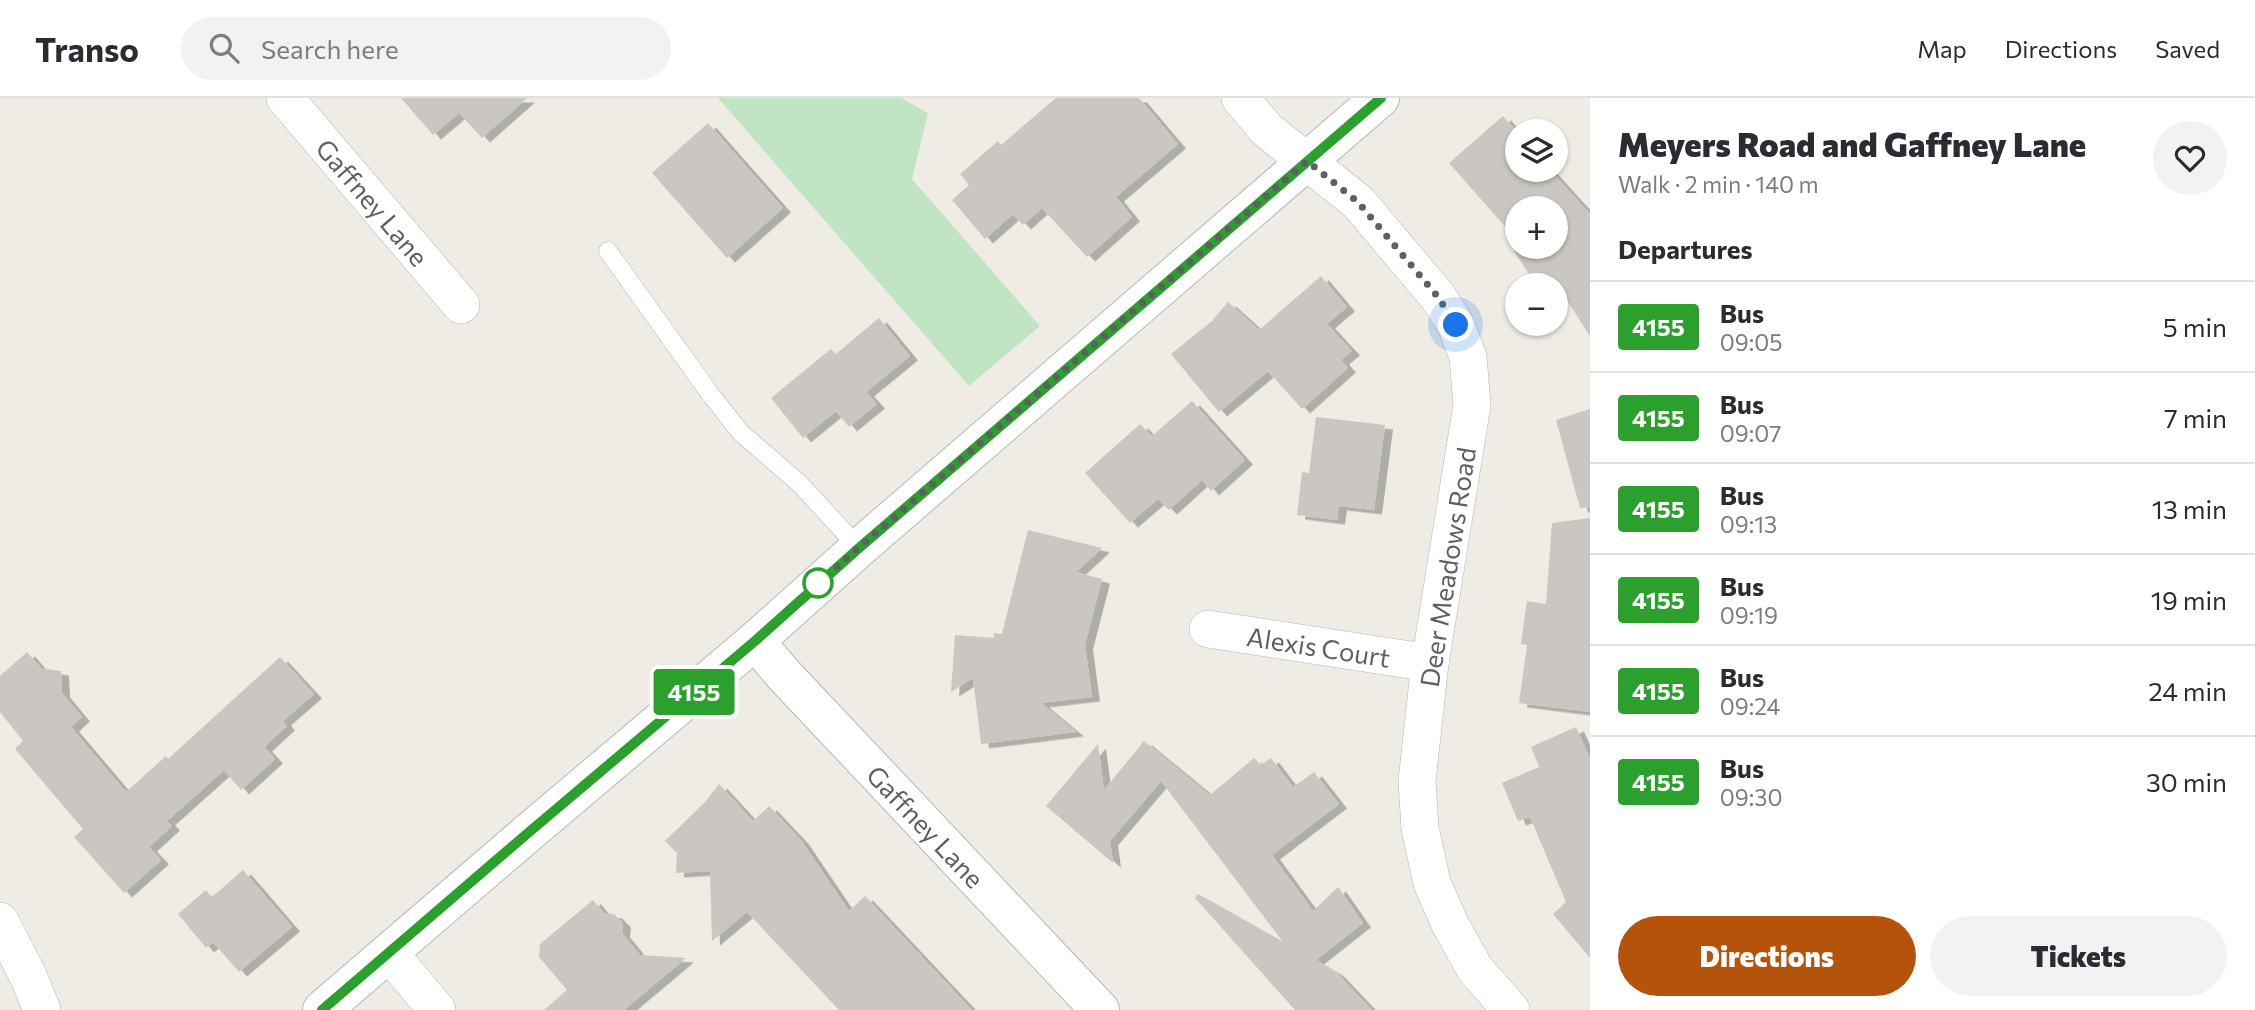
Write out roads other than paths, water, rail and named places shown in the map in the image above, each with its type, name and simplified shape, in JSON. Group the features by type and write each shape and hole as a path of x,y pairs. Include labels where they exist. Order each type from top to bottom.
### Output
{"main road":[{"path":"322,1010 755,641 1380,98"},
{"name":"Gaffney Lane","path":"755,641 1100,1010"}],"street":[{"name":"Gaffney Lane","path":"285,98 461,305"},
{"name":"Deer Meadows Road","path":"1240,98 1267,130 1358,202 1438,297 1456,325 1468,357 1472,405 1430,663 1417,781 1420,828 1432,883 1450,924 1475,969 1511,1010"},
{"name":"Alexis Court","path":"1208,629 1430,663"},
{"path":"0,921 42,1010"},
{"path":"389,953 437,1010"}],"lane":[{"path":"608,251 741,433 800,484 859,548"}]}
